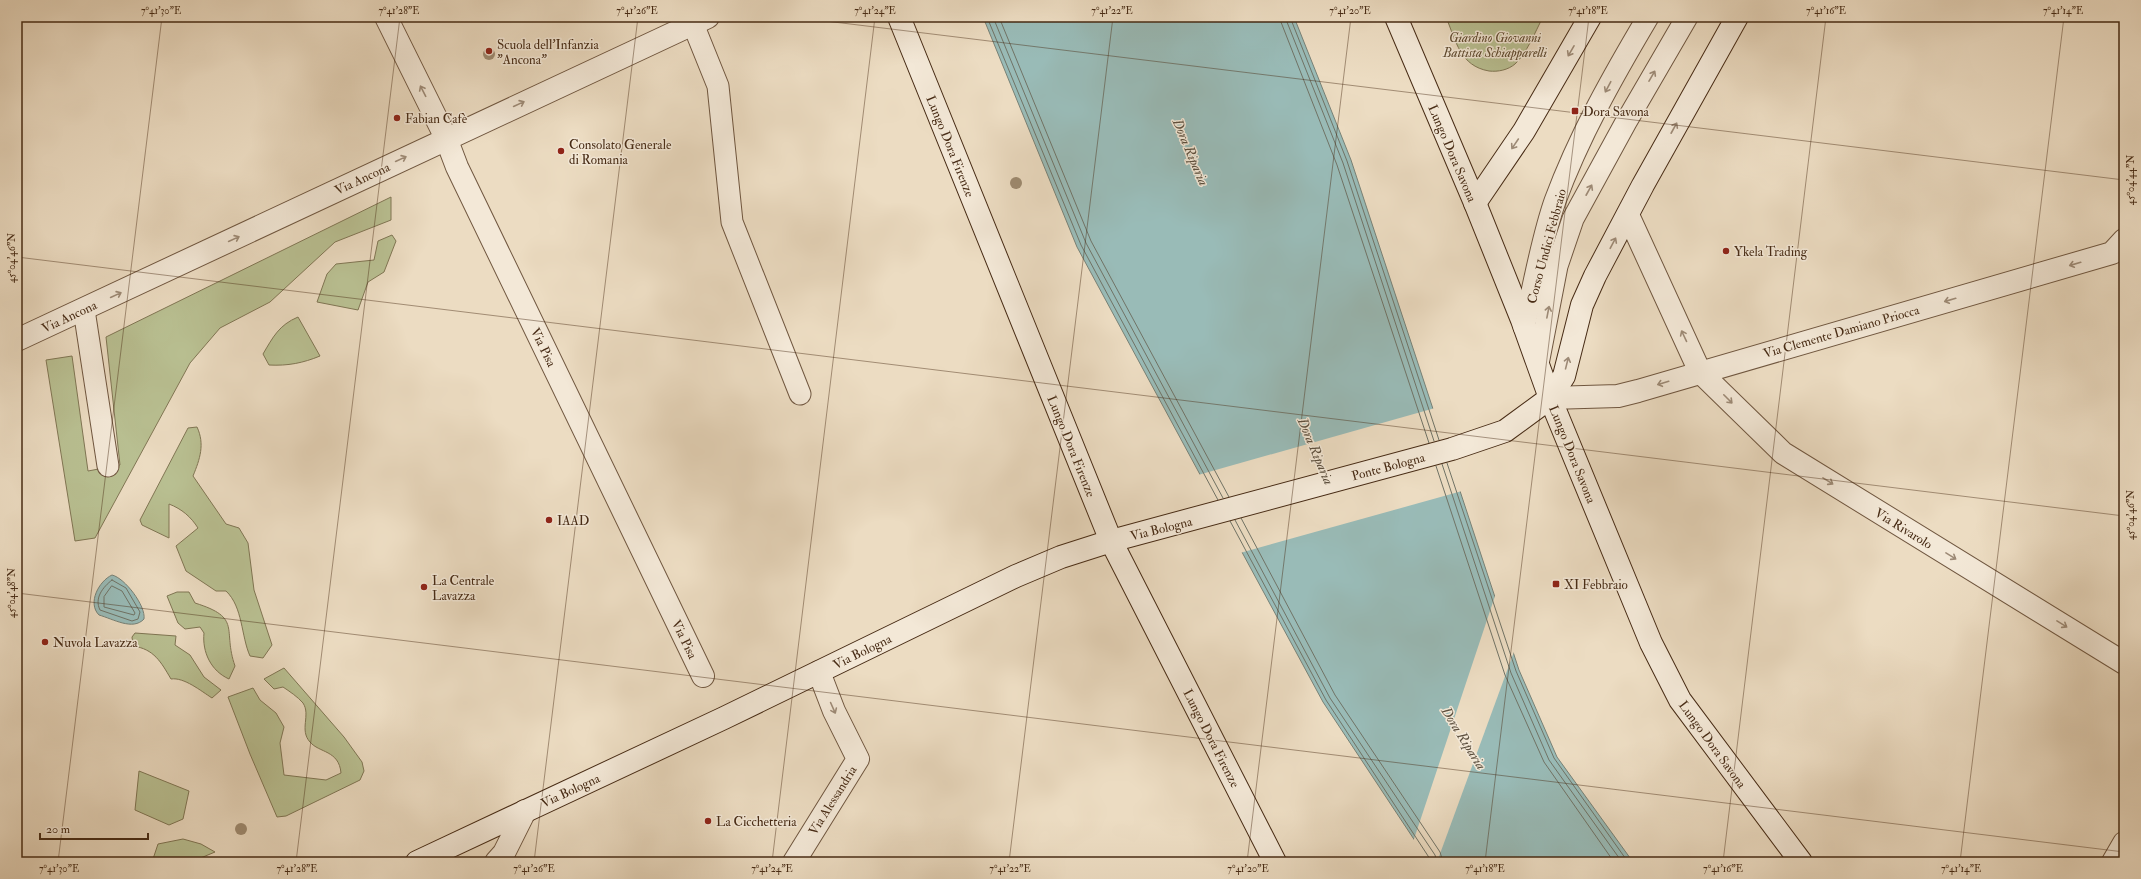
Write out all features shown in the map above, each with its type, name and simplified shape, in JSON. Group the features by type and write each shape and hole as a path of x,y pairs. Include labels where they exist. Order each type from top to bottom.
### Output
{"street":[{"name":"Via Pisa","path":"386,17 446,138 464,181 703,676"},
{"name":"Lungo Dora Firenze","path":"899,17 1110,541 1275,862"},
{"name":"Lungo Dora Savona","path":"1396,17 1475,204 1524,327 1550,398 1651,643 1680,700 1802,862"},
{"path":"1475,204 1524,131 1590,17"},
{"path":"1550,398 1564,376 1582,305 1595,276 1643,185 1737,17"},
{"name":"Via Ancona","path":"17,340 84,310 446,138 700,20"},
{"path":"1628,215 1700,372"},
{"name":"Via Clemente Damiano Priocca","path":"1550,398 1618,396 2120,251"},
{"name":"Via Rivarolo","path":"1700,372 1783,453 2124,662"},
{"name":"Ponte Bologna","path":"1209,516 1452,449 1505,431 1550,398"},
{"name":"Via Bologna","path":"417,862 819,672 1016,576 1061,557 1110,541 1209,516"},
{"name":"Via Alessandria","path":"794,862 858,759 834,711 819,672"},
{"name":"Via Bologna","path":"496,862 504,853 525,811"},
{"path":"2113,862 2124,843"}],"lane":[{"name":"Corso Undici Febbraio","path":"1524,327 1555,202 1583,136 1648,17"},
{"name":"Corso Undici Febbraio","path":"1538,364 1557,266 1573,219 1626,122 1687,17"},
{"path":"700,20 718,86 732,222 800,394"},
{"path":"84,310 108,466"}],"green space":[{"name":"Giardino Giovanni Battista Schiapparelli","path":"1446,17 1543,17 1527,48 1515,64 1503,70 1489,71 1471,64 1465,58 1456,43"},
{"path":"391,197 391,220 335,242 270,302 220,328 190,363 95,538 75,541 46,360 72,356 88,471 120,465 106,337"},
{"path":"392,235 396,241 384,272 368,282 358,310 317,302 327,274 336,264 374,260 378,241"},
{"path":"298,317 320,356 295,364 269,365 263,354 270,342 281,328 291,320"},
{"path":"197,427 201,439 201,452 193,476 226,524 239,528 248,543 254,590 272,645 263,658 250,656 239,613 232,598 226,591 216,591 186,571 176,546 198,528 192,520 182,511 169,504 169,538 142,525 140,520 188,428"},
{"path":"177,592 189,592 195,603 210,608 220,614 225,620 228,626 235,666 229,679 217,671 209,660 206,654 204,633 200,627 185,629 178,623 167,596"},
{"path":"135,633 176,636 175,645 190,655 204,677 221,690 212,698 187,682 171,679 164,667 152,653 133,646 132,637"},
{"path":"284,668 344,737 362,762 364,771 360,780 286,816 277,817 228,697 253,688 260,700 276,713 284,727 280,743 284,775 326,780 341,773 337,760 333,756 314,746 307,737 305,733 306,712 303,703 283,687 274,689 264,679"},
{"path":"139,771 189,791 183,819 169,825 135,810"},
{"path":"183,839 201,844 215,852 191,862 152,862 158,844"}],"water":[{"name":"Dora Riparia","path":"983,17 1294,17 1351,160 1519,670 1557,757 1633,862 1429,862 1323,702 1077,247"},
{"path":"112,575 123,581 134,593 142,607 144,619 134,624 129,624 99,615 94,605 94,599 99,587"}],"pier":[{"path":"1435,408 1462,491 1240,553 1198,475"},
{"path":"1496,593 1515,649 1437,862 1426,862 1413,842"}],"place":[{"name":"Scuola dell'Infanzia \"Ancona\"","path":"489,51"},
{"name":"Dora Savona","path":"1575,111"},
{"name":"Fabian Cafè","path":"397,118"},
{"name":"Consolato Generale di Romania","path":"561,151"},
{"name":"Ykela Trading","path":"1726,251"},
{"name":"IAAD","path":"549,520"},
{"name":"XI Febbraio","path":"1556,584"},
{"name":"La Centrale Lavazza","path":"424,587"},
{"name":"Nuvola Lavazza","path":"45,642"},
{"name":"La Cicchetteria","path":"708,821"}]}
